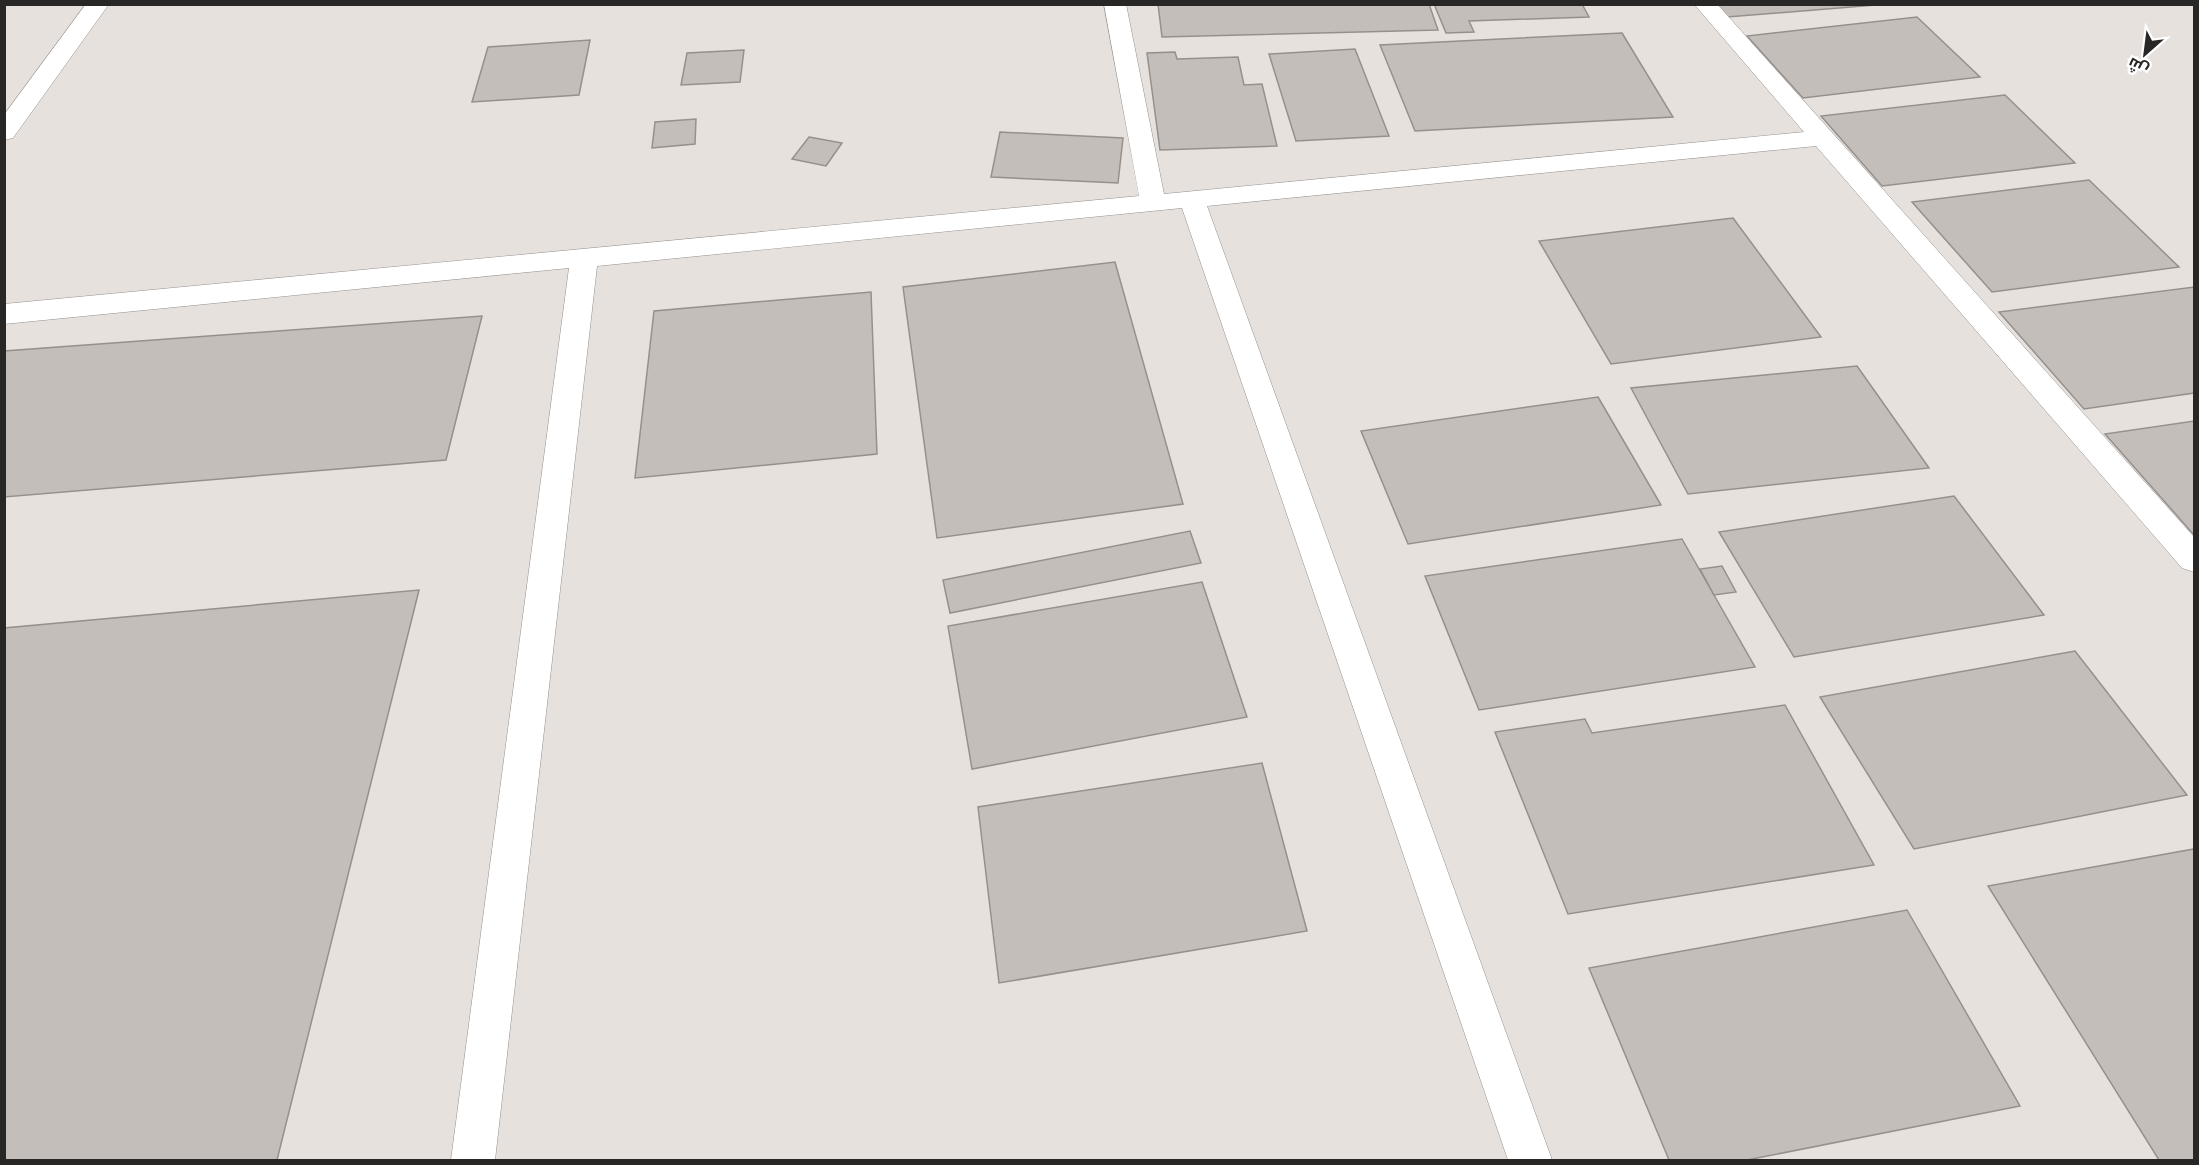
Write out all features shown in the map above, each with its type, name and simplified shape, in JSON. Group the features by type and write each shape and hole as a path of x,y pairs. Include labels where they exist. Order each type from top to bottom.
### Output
{"street":[{"path":"4,133 98,4"},
{"path":"1115,4 1153,203"},
{"path":"1706,4 2194,559"},
{"path":"4,314 584,260 1823,138"},
{"path":"1192,200 1530,1161"},
{"path":"473,1161 584,260"}],"building":[{"path":"1158,4 1429,4 1438,30 1162,37"},
{"path":"1434,4 1582,4 1589,17 1469,21 1474,32 1446,33"},
{"path":"1716,4 1888,4 1727,17"},
{"path":"1917,17 1980,77 1803,98 1747,36"},
{"path":"1622,33 1673,117 1415,131 1380,45"},
{"path":"590,40 579,95 472,102 488,47"},
{"path":"1355,49 1389,136 1296,141 1269,54"},
{"path":"744,50 740,82 681,85 687,53"},
{"path":"1175,52 1177,59 1238,57 1244,85 1262,84 1277,146 1160,150 1147,53"},
{"path":"2005,95 2075,163 1882,186 1821,116"},
{"path":"696,119 695,144 652,148 655,122"},
{"path":"1000,132 1123,138 1118,183 991,177"},
{"path":"809,137 842,143 826,166 792,159"},
{"path":"2089,180 2179,267 1992,292 1912,202"},
{"path":"1733,218 1821,337 1611,364 1539,241"},
{"path":"1115,262 1183,504 937,538 903,287"},
{"path":"2194,287 2194,393 2084,409 1999,312"},
{"path":"871,292 877,454 635,478 654,311"},
{"path":"482,316 446,460 4,497 4,351"},
{"path":"1857,366 1929,468 1688,494 1631,388"},
{"path":"1598,397 1661,505 1408,544 1361,431"},
{"path":"2194,421 2194,535 2105,434"},
{"path":"1954,496 2044,615 1794,657 1719,532"},
{"path":"1190,531 1201,563 950,613 943,580"},
{"path":"1682,539 1755,667 1479,710 1425,576"},
{"path":"1722,566 1736,592 1714,595 1700,569"},
{"path":"1202,582 1247,717 972,769 948,626"},
{"path":"419,590 277,1160 4,1160 4,628"},
{"path":"2075,651 2187,795 1914,849 1820,697"},
{"path":"1785,705 1874,865 1568,914 1495,732 1585,719 1592,733"},
{"path":"1262,763 1307,931 999,983 978,807"},
{"path":"2194,849 2194,1160 2159,1160 1988,886"},
{"path":"1907,910 2020,1106 1747,1160 1669,1160 1589,968"}]}
